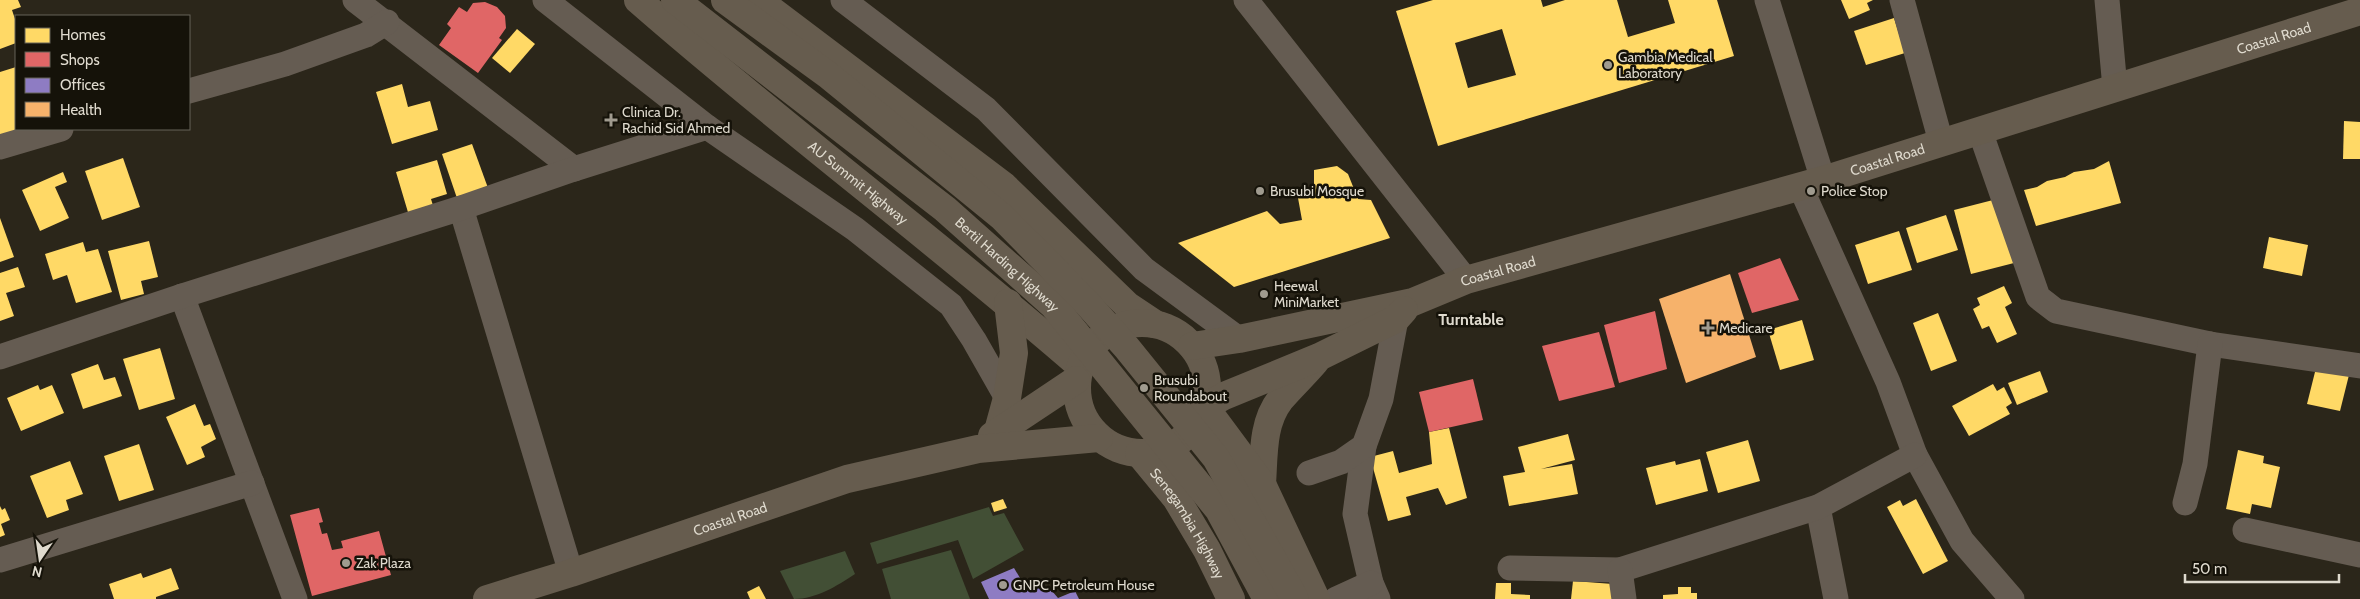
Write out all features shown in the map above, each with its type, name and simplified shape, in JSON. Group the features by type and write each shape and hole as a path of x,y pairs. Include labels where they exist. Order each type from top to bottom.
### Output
{"main road":[{"name":"AU Summit Highway","path":"638,0 720,72 1008,303 1078,372"},
{"name":"Bertil Harding Highway","path":"675,0 945,209 1053,305 1219,510 1267,599"},
{"name":"Bertil Harding Highway","path":"725,0 828,74 1002,217 1086,302 1165,393 1216,458 1295,599"},
{"path":"758,0 1004,186 1128,306 1155,324 1175,332 1192,346 1203,364 1206,378 1205,406 1195,426 1180,441 1160,451 1139,453 1118,449 1099,438 1085,421 1077,401 1078,372 1095,342 1113,329 1133,323 1155,324"},
{"name":"Coastal Road","path":"1205,406 1224,396 1319,357 1404,310 1466,280 1812,183 2115,88 2357,17"},
{"path":"988,440 1007,398 1014,353 1008,303"},
{"name":"Coastal Road","path":"1192,346 1404,310"},
{"path":"1262,484 1265,439 1272,416 1279,401 1319,357"},
{"name":"Coastal Road","path":"988,440 1078,372"},
{"path":"1205,406 1262,484 1316,599"},
{"name":"Coastal Road","path":"486,599 571,573 847,479 988,440 1099,438"},
{"name":"Senegambia Highway","path":"1139,453 1176,498 1207,550 1231,599"}],"street":[{"path":"355,0 387,22 574,169"},
{"path":"545,0 707,127 855,229 951,305 974,340 1007,398"},
{"path":"843,0 986,109 1144,269 1239,339"},
{"path":"1246,0 1466,280"},
{"path":"1767,0 1812,183 1915,455 1962,541 2012,599"},
{"path":"1902,0 1940,142"},
{"path":"2107,0 2115,88"},
{"path":"190,92 294,60 366,35 387,22"},
{"path":"0,357 182,296 461,208 574,169 707,127"},
{"path":"0,146 57,130"},
{"path":"1980,131 2038,297 2056,311 2210,344 2360,366"},
{"path":"461,208 571,573"},
{"path":"182,296 295,599"},
{"path":"1336,599 1374,591 1355,514 1364,446 1381,400 1404,310"},
{"path":"2185,503 2195,464 2210,344"},
{"path":"1309,473 1341,462 1364,446"},
{"path":"1510,568 1620,570 1818,507 1915,455"},
{"path":"0,560 252,483"},
{"path":"1818,507 1836,599"},
{"path":"2245,530 2360,555"},
{"path":"1620,570 1624,599"}],"green space":[{"path":"989,507 993,516 1004,513 1024,550 973,579 958,540 877,564 870,543"},
{"path":"951,550 970,599 891,599 882,569"},
{"path":"845,551 855,574 818,594 794,599 780,571"}],"building: Homes":[{"path":"0,0 18,0 21,7 12,10 15,19 15,43 0,49"},
{"name":"Gambia Medical Laboratory","path":"1433,0 1541,0 1543,7 1565,0 1617,0 1628,37 1675,23 1668,0 1717,0 1734,56 1438,146 1396,11","holes":["1502,29 1516,75 1468,88 1455,43"]},
{"path":"1841,0 1873,0 1867,3 1870,10 1849,19"},
{"path":"1894,18 1905,53 1866,65 1854,31"},
{"path":"517,29 535,44 510,73 492,58"},
{"path":"15,67 15,130 18,130 0,138 0,72"},
{"path":"402,84 408,107 430,101 438,130 392,144 376,92"},
{"path":"2344,121 2360,122 2360,159 2343,159"},
{"path":"472,144 488,188 460,207 442,154"},
{"path":"123,158 140,207 102,220 85,171"},
{"path":"437,160 447,194 431,199 435,212 410,219 396,172"},
{"path":"2109,161 2121,203 2036,226 2024,190 2037,187 2047,181 2065,177 2074,172 2094,169"},
{"path":"1337,166 1348,174 1358,199 1371,200 1390,238 1234,287 1178,243 1267,211 1280,224 1302,220 1298,198 1314,196 1314,170"},
{"path":"63,172 67,182 55,187 69,218 40,231 22,190"},
{"path":"1997,199 2014,263 1971,274 1954,210"},
{"path":"1946,215 1958,250 1917,263 1906,228"},
{"path":"0,218 14,257 0,262"},
{"path":"1899,231 1912,270 1868,284 1855,245"},
{"path":"2269,237 2308,245 2302,276 2263,268"},
{"path":"149,241 158,277 141,281 144,294 121,300 108,251"},
{"path":"83,242 86,252 98,249 112,292 76,303 67,275 53,280 45,254"},
{"path":"18,267 25,287 6,293 14,316 0,321 0,273"},
{"path":"2004,286 2012,303 2005,307 2017,334 1997,343 1989,326 1982,329 1973,309 1980,305 1977,298"},
{"path":"1938,313 1957,361 1931,371 1913,323"},
{"path":"1802,320 1814,360 1780,370 1768,330"},
{"path":"160,348 175,399 139,410 123,359"},
{"path":"98,364 104,380 115,377 122,396 83,409 71,374"},
{"path":"2317,364 2350,371 2340,411 2307,404"},
{"path":"2040,371 2048,392 2017,405 2008,383"},
{"path":"1993,384 1997,391 2004,387 2012,403 2006,407 2010,414 1969,436 1952,406"},
{"path":"38,385 40,390 52,385 64,413 21,431 7,398"},
{"path":"195,404 204,426 210,424 216,439 201,447 205,457 187,465 166,417"},
{"path":"1449,428 1467,498 1446,505 1438,488 1406,497 1411,515 1388,521 1370,457 1393,451 1399,473 1432,464 1429,432"},
{"path":"1568,434 1575,460 1541,469 1572,464 1578,494 1509,506 1503,476 1525,472 1518,447"},
{"path":"1748,440 1760,481 1718,493 1706,452"},
{"path":"139,444 154,490 119,501 104,456"},
{"path":"2238,450 2264,456 2263,463 2280,467 2271,508 2252,504 2250,514 2226,509"},
{"path":"1700,459 1708,491 1656,505 1646,468 1675,461 1676,465"},
{"path":"70,461 83,494 66,500 69,510 47,518 30,476"},
{"path":"1003,499 1007,508 994,512 991,503"},
{"path":"1916,499 1948,561 1923,574 1887,507 1900,500 1903,506"},
{"path":"0,506 2,510 5,508 10,520 1,524 5,535 0,537"},
{"path":"171,568 179,589 156,597 156,599 114,599 109,584 141,573 143,578"},
{"path":"1573,581 1613,584 1612,599 1571,599"},
{"path":"1496,583 1511,583 1511,594 1530,595 1530,599 1495,599"},
{"path":"759,586 766,599 750,599 747,592"},
{"path":"1678,587 1691,587 1691,593 1697,593 1697,599 1663,599 1663,595 1678,594"}],"building: Shops":[{"path":"485,2 497,7 505,16 506,28 499,38 502,40 478,73 439,45 451,28 447,24 459,7 467,12 473,3"},
{"path":"1780,258 1799,300 1752,313 1738,273"},
{"path":"1655,311 1667,369 1619,383 1604,325"},
{"path":"1599,332 1615,387 1559,401 1542,346"},
{"path":"1473,379 1483,420 1429,432 1419,392"},
{"name":"Zak Plaza","path":"319,508 323,522 319,523 322,534 327,533 332,550 343,548 341,541 379,531 391,575 312,596 290,515"}],"building: Offices":[{"name":"GNPC Petroleum House","path":"1014,568 1026,588 1034,587 1052,591 1058,598 1075,591 1079,599 989,599 981,582"}],"building: Health":[{"name":"Medicare","path":"1730,274 1756,357 1686,383 1659,299"}],"place":[{"name":"Gambia Medical Laboratory","path":"1608,65"},
{"name":"Clinica Dr. Rachid Sid Ahmed","path":"611,120"},
{"name":"Brusubi Mosque","path":"1260,191"},
{"name":"Police Stop","path":"1811,191"},
{"name":"Heewal MiniMarket","path":"1264,294"},
{"name":"Medicare","path":"1708,328"},
{"name":"Brusubi Roundabout","path":"1144,388"},
{"name":"Zak Plaza","path":"346,563"},
{"name":"GNPC Petroleum House","path":"1003,585"}],"district":[{"name":"Turntable","path":"1471,319"}]}
